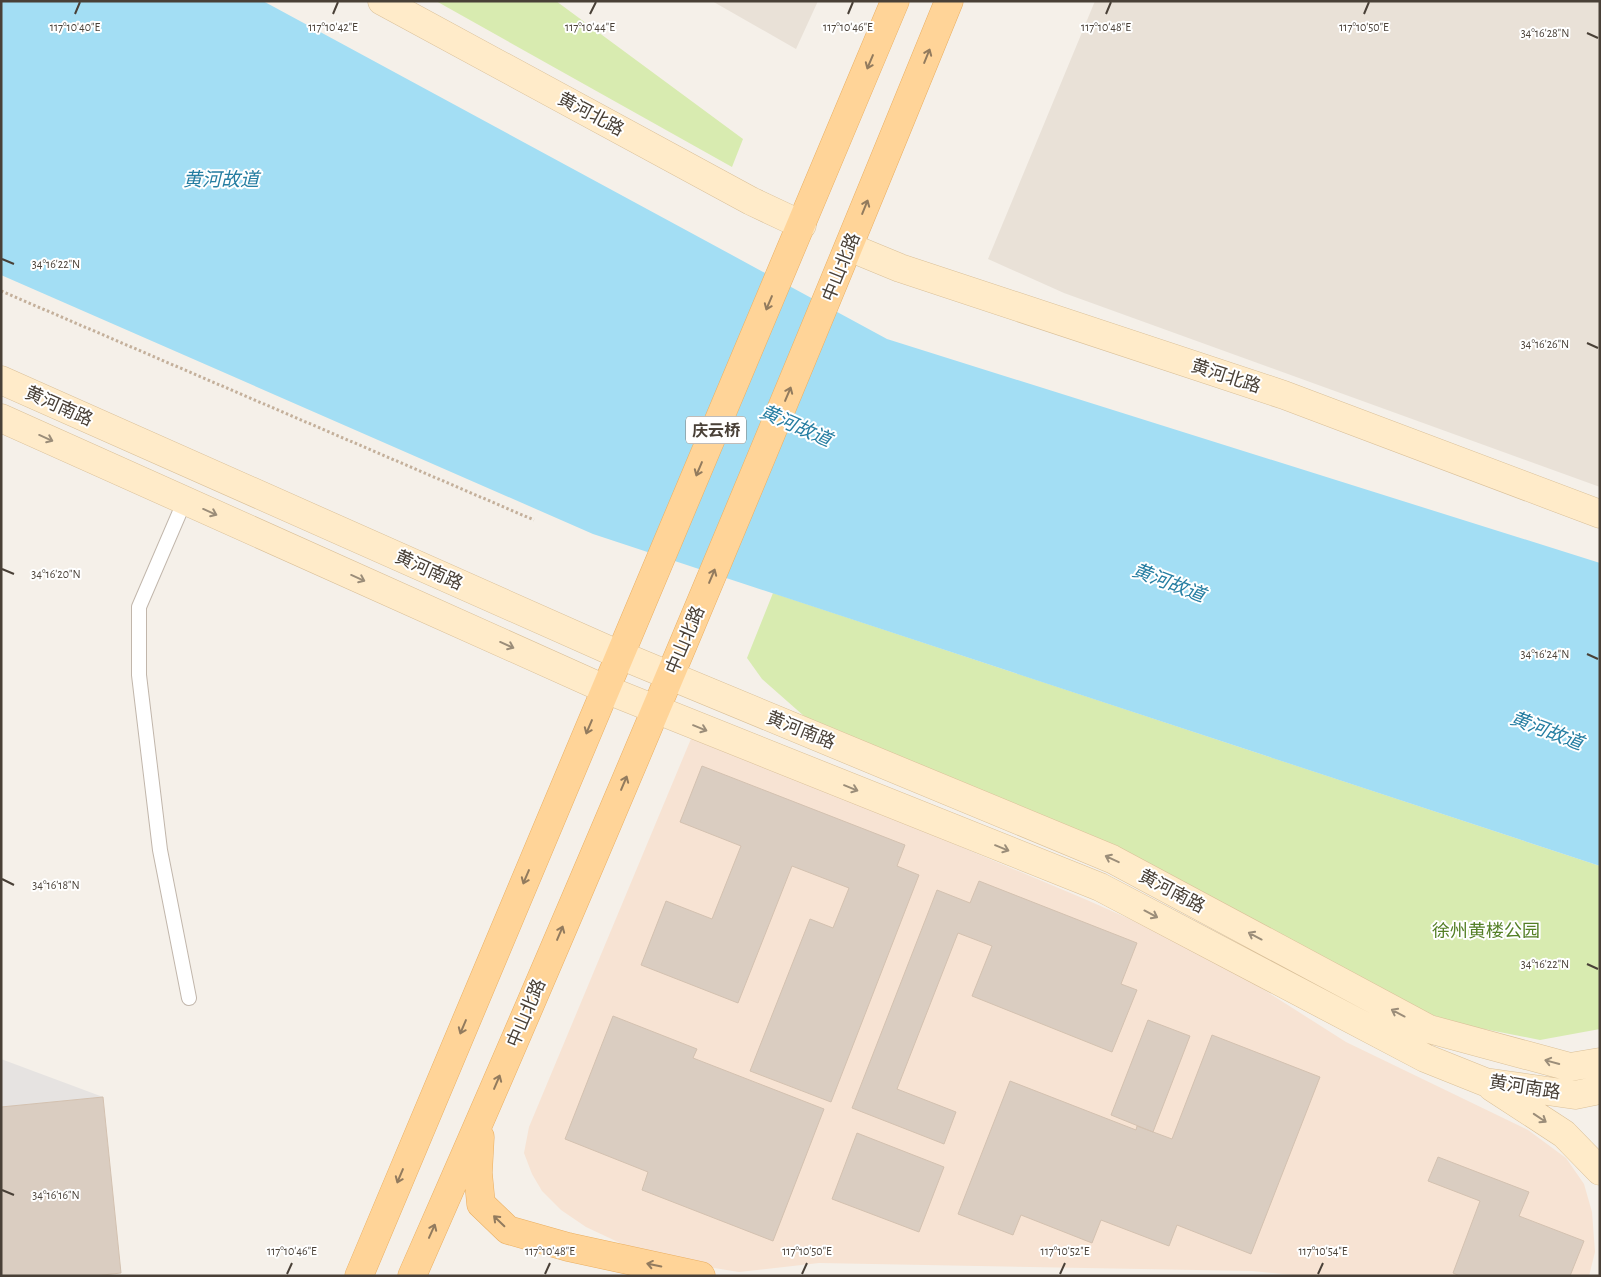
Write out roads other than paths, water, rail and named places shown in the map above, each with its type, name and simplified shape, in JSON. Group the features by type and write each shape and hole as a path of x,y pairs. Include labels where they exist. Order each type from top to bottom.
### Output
{"main road":[{"name":"黄河北路","path":"382,1 742,196 802,225"},
{"path":"802,225 895,1"},
{"name":"中山北路","path":"412,1276 670,676 834,284 949,1"},
{"name":"庆云桥","path":"620,655 802,225"},
{"name":"黄河北路","path":"849,247 900,268 1284,395 1600,514"},
{"name":"黄河南路","path":"1,380 620,655 1112,859 1429,1029 1570,1067 1600,1062"},
{"name":"黄河南路","path":"1,418 605,689 1100,887 1425,1058 1485,1082 1574,1095 1600,1090"},
{"path":"359,1276 620,655"},
{"path":"1485,1082 1564,1134 1600,1171"},
{"path":"480,1121 478,1173 481,1204 508,1230 568,1247 701,1276"}],"lane":[{"path":"185,500 139,607 139,674 160,850 189,998"}],"water":[{"name":"黄河故道","path":"1,1 263,1 887,339 1600,563 1600,866 593,534 1,275"}],"park label":[{"name":"徐州黄楼公园","path":"1486,931"}]}
